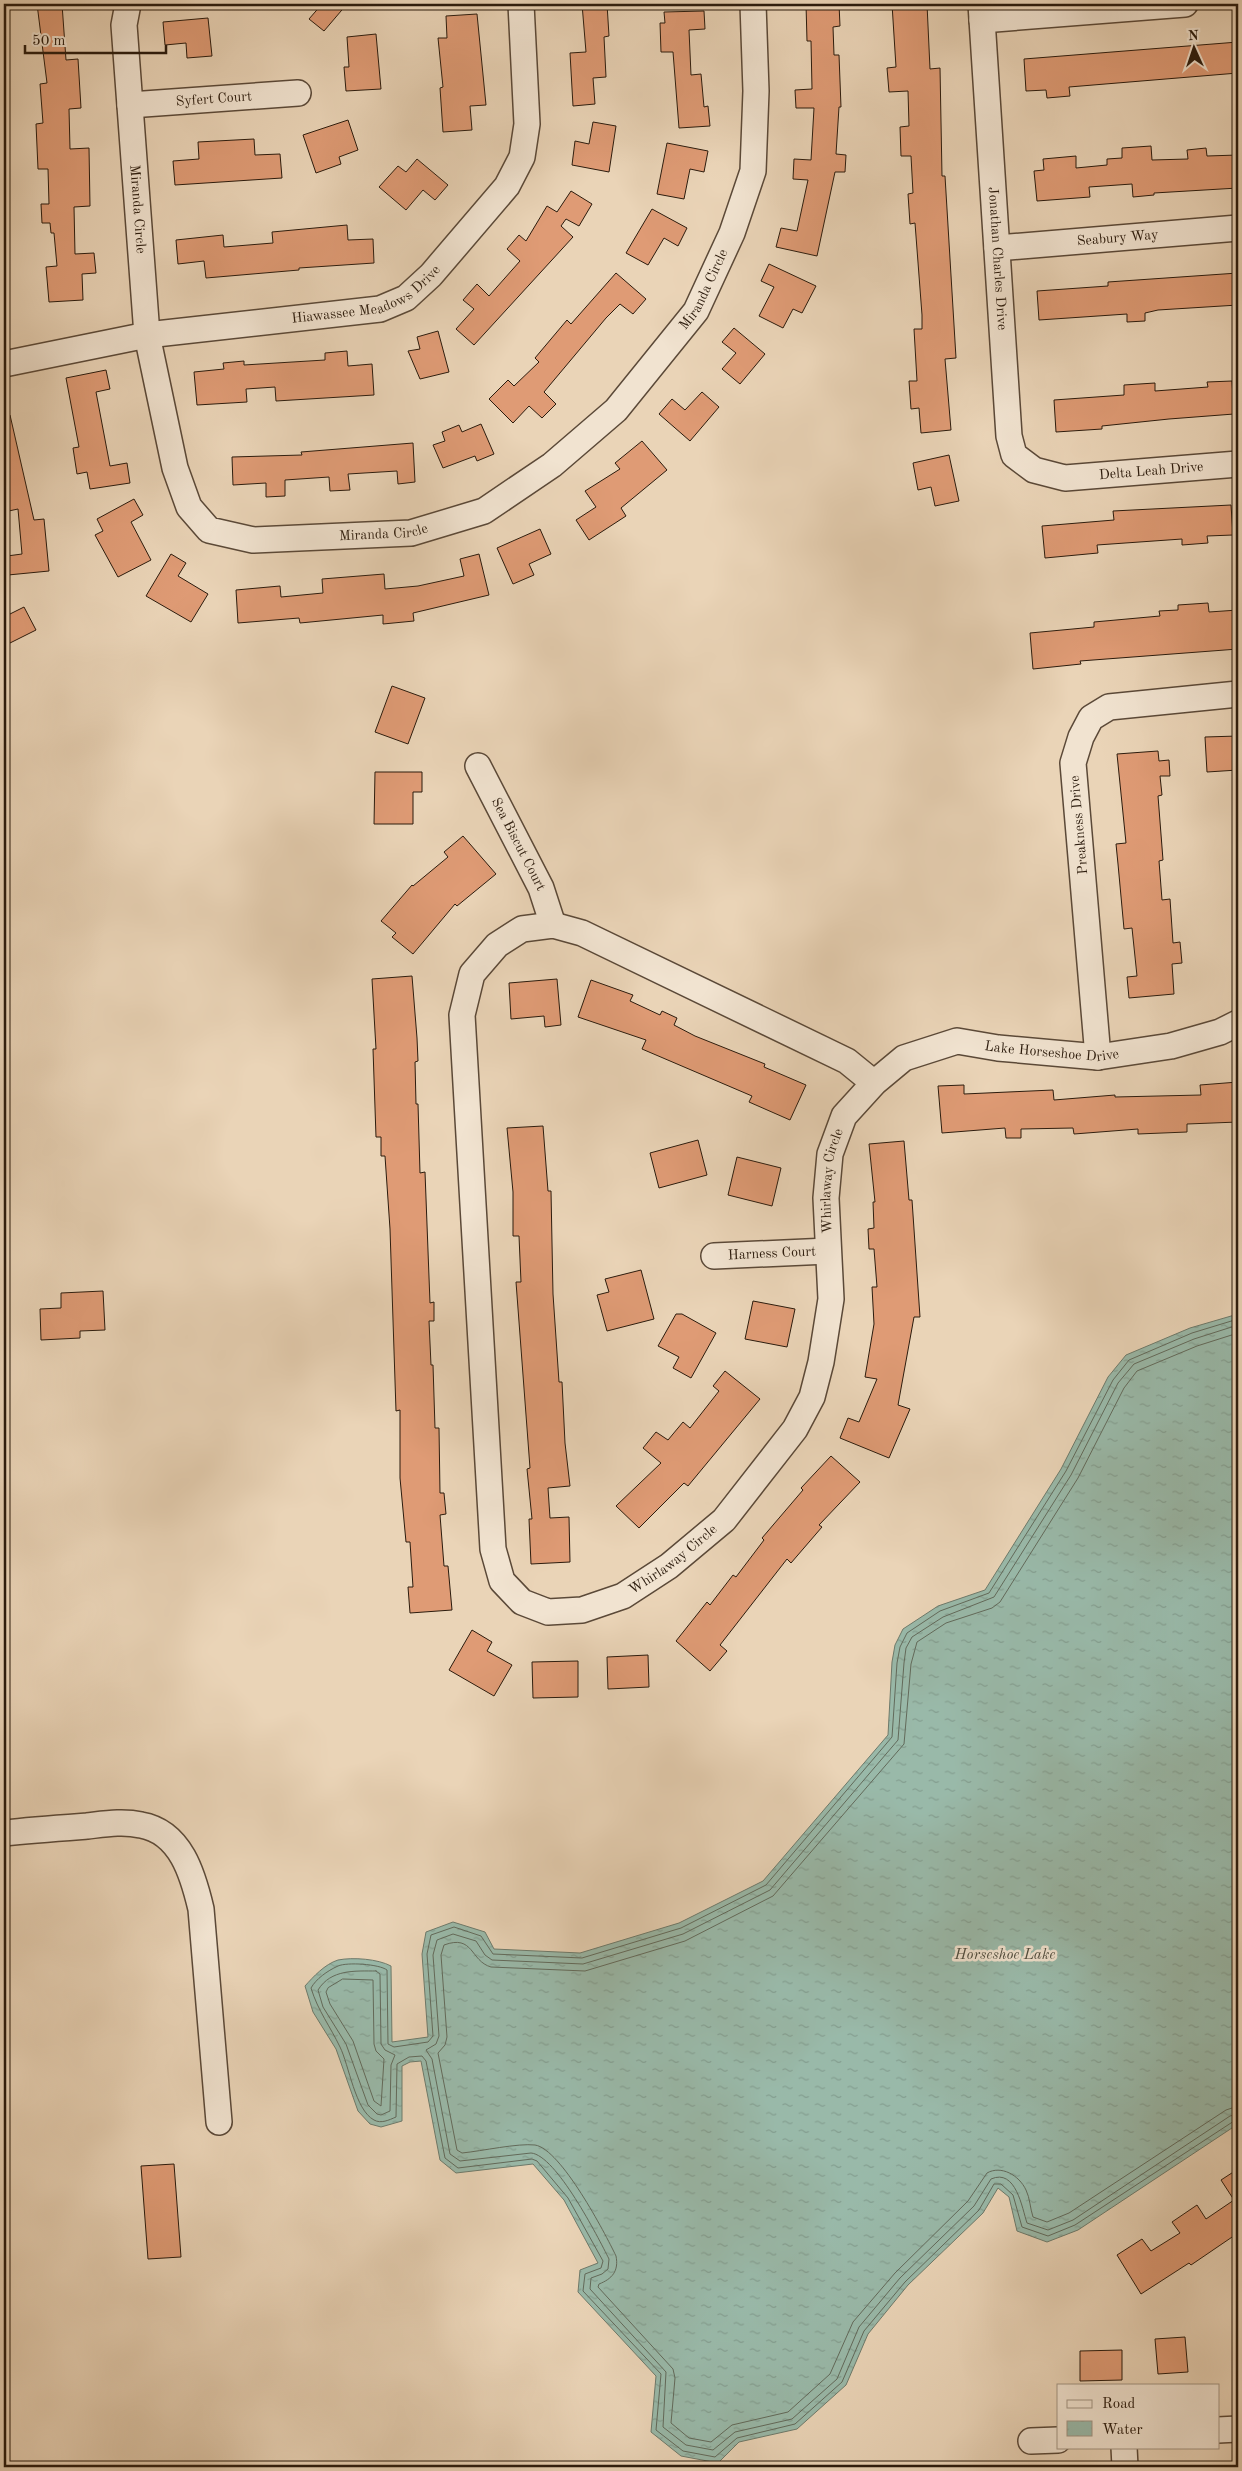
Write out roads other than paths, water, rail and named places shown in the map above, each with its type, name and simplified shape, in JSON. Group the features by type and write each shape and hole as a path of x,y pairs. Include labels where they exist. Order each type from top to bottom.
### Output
{"street":[{"name":"Miranda Circle","path":"128,4 124,24 147,335 175,468 189,508 209,530 253,540 411,534 484,511 552,465 616,410 696,311 732,234 753,171 756,91 752,4"},
{"name":"Hiawassee Meadows Drive","path":"4,364 147,335 380,309 406,298 431,275 507,186 522,157 527,124 520,4"},
{"path":"982,12 1185,4"},
{"name":"Jonathan Charles Drive","path":"982,12 1009,436 1014,455 1034,470 1065,478"},
{"name":"Syfert Court","path":"130,105 298,93"},
{"name":"Seabury Way","path":"997,248 1238,228"},
{"name":"Delta Leah Drive","path":"1065,478 1238,464"},
{"name":"Preakness Drive","path":"1098,1057 1073,763 1081,737 1092,718 1109,707 1238,694"},
{"name":"Sea Biscut Court","path":"478,766 541,888 552,925"},
{"name":"Whirlaway Circle","path":"552,925 599,939 847,1061 874,1083 844,1116 830,1154 826,1198 831,1299 823,1353 812,1398 795,1429 724,1520 669,1566 623,1596 582,1610 548,1612 522,1602 502,1581 493,1549 462,1015 472,974 497,945 522,929 552,925"},
{"name":"Lake Horseshoe Drive","path":"874,1083 904,1058 957,1041 998,1048 1098,1057 1171,1046 1220,1032 1238,1023"},
{"name":"Harness Court","path":"714,1256 828,1251"},
{"path":"4,1833 121,1823 135,1824 160,1833 178,1847 194,1877 200,1909 219,2122"},
{"path":"1220,2430 1238,2429"},
{"path":"1031,2441 1057,2440"},
{"path":"1124,2448 1125,2467"}],"water":[{"name":"Horseshoe Lake","path":"1238,1314 1238,2124 1078,2230 1047,2242 1017,2231 1009,2197 998,2188 983,2213 908,2285 868,2334 846,2385 797,2429 739,2442 718,2463 681,2456 651,2432 656,2376 578,2292 580,2270 598,2263 564,2200 533,2164 456,2173 440,2160 421,2061 410,2062 402,2066 402,2121 381,2127 370,2124 358,2111 336,2049 313,2012 305,1986 324,1968 338,1960 365,1959 391,1966 392,2042 428,2037 422,1954 426,1932 453,1922 485,1932 494,1949 580,1953 679,1923 763,1881 888,1735 892,1662 895,1645 903,1629 938,1606 985,1590 1061,1469 1108,1377 1126,1355 1190,1328"}]}
